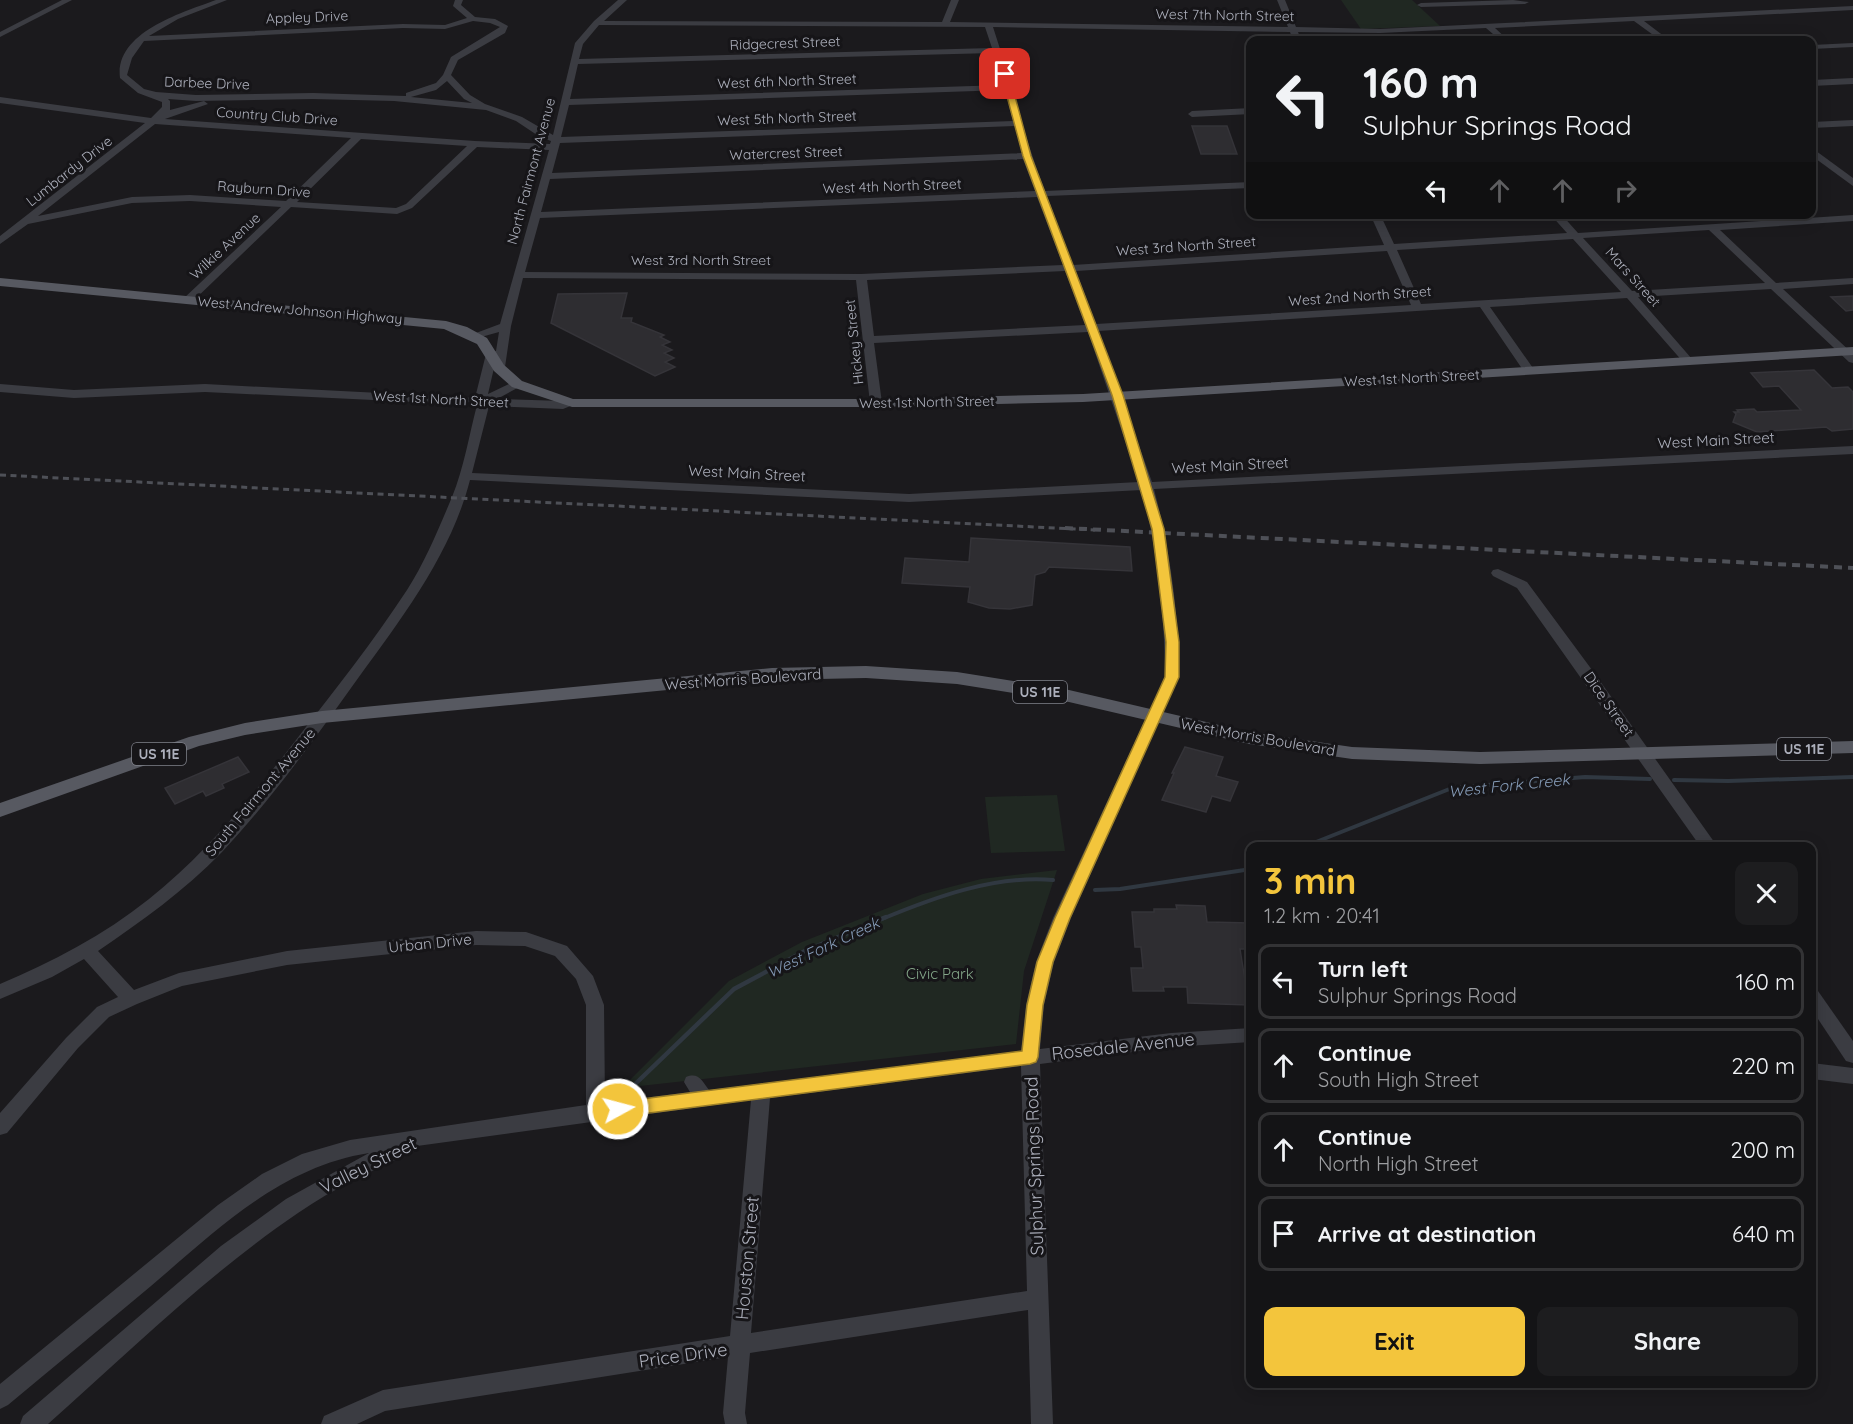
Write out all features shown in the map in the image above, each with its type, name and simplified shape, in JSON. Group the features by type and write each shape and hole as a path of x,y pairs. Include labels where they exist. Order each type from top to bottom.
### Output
{"main road":[{"name":"West Andrew Johnson Highway","path":"0,282 446,325 474,336 487,346 499,368 518,384 572,403"},
{"name":"West 1st North Street","path":"572,403 876,403 1117,395 1688,361 1850,354"},
{"name":"West Morris Boulevard","path":"0,810 195,741 245,729 322,717 772,674 866,672 957,678 1069,696 1249,738 1352,753 1470,758 1853,747"}],"street":[{"path":"0,35 68,0"},
{"name":"Darbee Drive","path":"223,0 152,28 133,49 125,64 123,76 141,91 156,95 241,99 314,96 394,98 487,107"},
{"path":"459,0 457,6 473,19"},
{"name":"North Fairmont Avenue","path":"499,368 505,326 579,43 623,0"},
{"path":"945,24 955,0"},
{"path":"1281,0 1295,36"},
{"path":"1418,3 1525,2"},
{"path":"1418,3 1429,13"},
{"name":"West 7th North Street","path":"597,23 945,24 1380,31 1853,8"},
{"path":"1635,18 1660,36"},
{"name":"Darbee Drive","path":"394,98 440,85 448,77 454,58 502,31 504,26 492,21 473,19"},
{"name":"Appley Drive","path":"142,39 391,27 445,27 473,19"},
{"path":"1437,20 1446,28"},
{"name":"Sulphur Springs Road","path":"988,25 1009,87 1027,156 1117,395 1146,486 1158,529 1172,642 1172,677 1062,918 1045,962 1035,1005 1030,1057 1042,1424"},
{"path":"1488,25 1500,36"},
{"path":"1816,47 1853,45"},
{"name":"Ridgecrest Street","path":"574,62 997,50"},
{"name":"Darbee Drive","path":"448,77 467,97 519,118 554,144"},
{"path":"1816,83 1853,81"},
{"name":"West 6th North Street","path":"565,102 1009,87"},
{"path":"153,121 166,108 166,101 156,95"},
{"path":"153,121 191,106 241,99"},
{"name":"Country Club Drive","path":"0,100 153,121 475,144 554,144"},
{"path":"1192,114 1246,111"},
{"name":"Lumbardy Drive","path":"0,241 153,121"},
{"name":"West 5th North Street","path":"554,144 1019,123"},
{"path":"1816,125 1853,123"},
{"name":"Wilkie Avenue","path":"187,301 358,136"},
{"name":"Rayburn Drive","path":"27,220 132,200 190,198 397,211 409,206 475,144"},
{"path":"1816,154 1853,183"},
{"name":"Watercrest Street","path":"545,176 1027,156"},
{"name":"West 4th North Street","path":"534,215 1246,185"},
{"name":"West 3rd North Street","path":"519,275 861,277 1071,268 1853,218"},
{"path":"1377,219 1417,307"},
{"name":"Mars Street","path":"1559,219 1688,361"},
{"path":"1711,227 1850,354"},
{"name":"Hickey Street","path":"861,277 876,403"},
{"name":"West 2nd North Street","path":"869,340 1853,281"},
{"path":"1482,303 1529,371"},
{"path":"474,336 505,326"},
{"path":"466,476 484,401 482,393 492,354"},
{"path":"484,401 518,384"},
{"name":"West 1st North Street","path":"0,388 74,394 205,388 563,405 572,403"},
{"name":"West Main Street","path":"466,476 909,498 1459,468 1853,450"},
{"name":"South Fairmont Avenue","path":"0,992 46,972 86,950 155,904 216,848 322,717 414,590 441,538 466,476"},
{"name":"Dice Street","path":"1498,573 1522,585 1705,842"},
{"name":"Urban Drive","path":"130,999 179,980 287,958 476,938 526,939 561,951 584,976 595,1005 596,1112"},
{"path":"0,1127 72,1043 103,1012 130,999 86,950"},
{"path":"1816,1002 1853,1056"},
{"name":"Rosedale Avenue","path":"424,1138 596,1112 761,1093 1030,1057 1171,1040 1246,1035"},
{"path":"1816,1071 1853,1076"},
{"path":"693,1082 705,1099"},
{"name":"Houston Street","path":"736,1424 734,1413 739,1346 761,1093"},
{"name":"Valley Street","path":"0,1398 216,1218 269,1180 309,1160 350,1148 424,1138"},
{"name":"Valley Street","path":"31,1424 228,1252 265,1225 327,1184 424,1138"},
{"name":"Price Drive","path":"332,1424 383,1401 1038,1299"}],"green space":[{"path":"1341,0 1412,0 1440,26 1361,29"},
{"path":"1057,795 1065,851 991,853 985,797"},
{"name":"Civic Park","path":"1057,870 1024,971 1016,1044 622,1088 729,981 802,942 923,894 981,879"}],"building":[{"path":"1192,126 1227,126 1237,154 1201,154"},
{"path":"627,293 621,318 632,318 631,322 664,335 660,337 670,342 662,345 672,350 664,353 674,358 665,362 675,367 655,376 551,323 558,294"},
{"path":"1853,296 1853,310 1846,311 1831,297"},
{"path":"1814,370 1832,388 1848,387 1853,392 1853,429 1832,431 1826,427 1757,432 1733,422 1736,414 1734,412 1739,412 1737,410 1754,409 1757,412 1801,410 1779,386 1763,387 1751,373"},
{"path":"971,538 1130,547 1132,571 1049,567 1045,572 1035,575 1032,605 1010,609 989,608 968,602 970,587 902,583 905,558 969,562"},
{"path":"1185,747 1223,757 1216,776 1238,782 1230,801 1212,796 1206,812 1162,800"},
{"path":"238,757 249,772 222,784 224,788 206,796 203,791 175,804 165,788"},
{"path":"1176,905 1205,906 1207,922 1246,923 1246,949 1240,949 1246,986 1246,1005 1188,1003 1187,987 1163,987 1164,991 1133,991 1131,968 1143,968 1141,947 1135,947 1132,912 1177,909"}],"waterway":[{"name":"West Fork Creek","path":"1316,842 1452,788 1585,777 1650,779"},
{"name":"West Fork Creek","path":"1674,780 1728,781 1853,777"},
{"name":"West Fork Creek","path":"1095,890 1120,889 1246,870"},
{"name":"West Fork Creek","path":"882,919 923,903 987,884 1031,879 1053,880"},
{"name":"West Fork Creek","path":"630,1089 734,989 805,951 886,917"}],"railway":[{"path":"0,475 1095,530"},
{"path":"1065,528 1853,568"}],"route":[{"path":"618,1109 783,1090 1030,1057 1035,1005 1045,962 1062,918 1172,677 1172,642 1158,529 1146,486 1117,395 1027,156 1005,74"}]}
